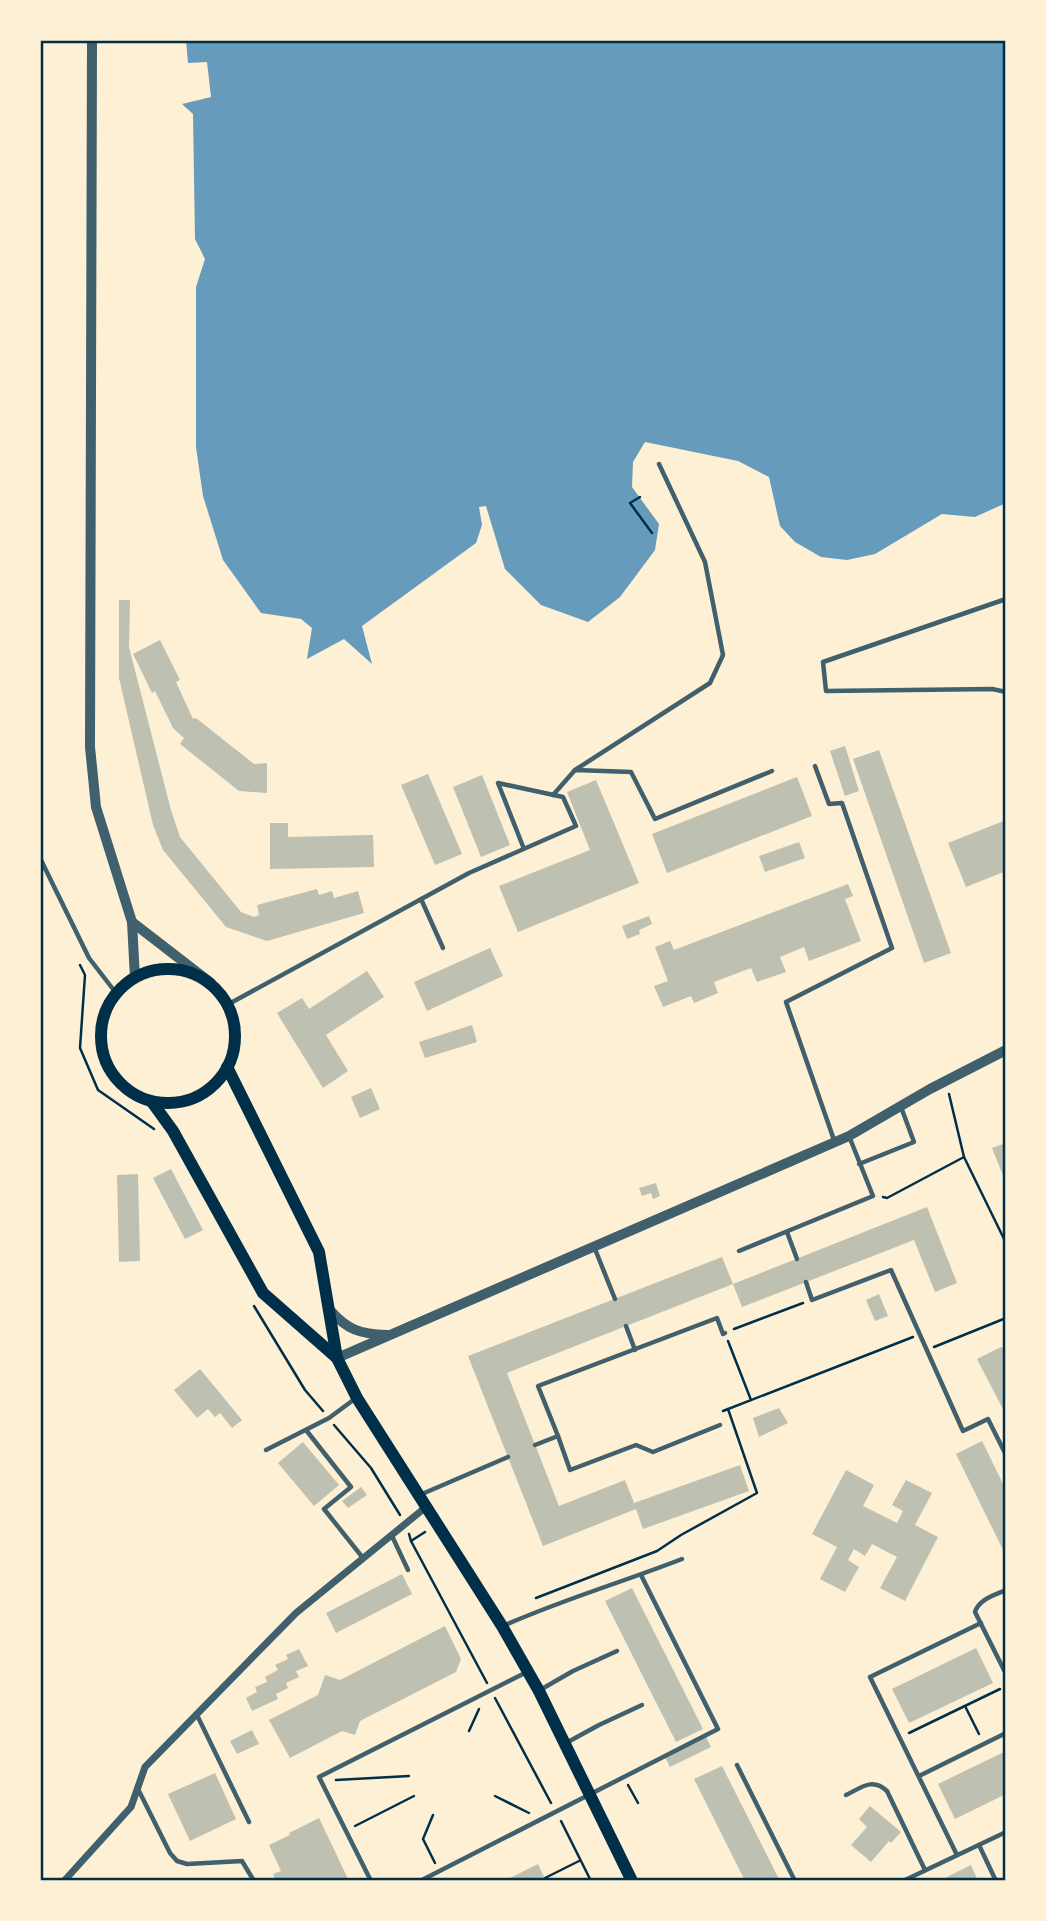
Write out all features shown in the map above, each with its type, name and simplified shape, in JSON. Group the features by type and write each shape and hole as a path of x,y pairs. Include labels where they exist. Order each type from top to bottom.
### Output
{"main road":[{"path":"152,1102 183,1101 200,1094 215,1084 233,1053 233,1016 224,999 211,983 190,972 169,968 152,970 135,978 116,993 103,1024 102,1046 107,1063 118,1080 152,1102 173,1131 262,1293 337,1358"},
{"path":"227,1067 319,1252 337,1358 357,1398 502,1626 539,1690 632,1881"}],"street":[{"path":"92,40 90,747 96,807 132,922 135,978"},
{"path":"132,922 211,983"},
{"path":"337,1358 849,1136 1006,1049"},
{"path":"329,1309 341,1322 355,1331 371,1335 390,1335"},
{"path":"64,1881 131,1807 145,1767 296,1613 426,1507"}],"lane":[{"path":"554,795 575,770 710,683 723,655 705,562 659,464"},
{"path":"1006,599 822,662 826,691 992,689 1006,692"},
{"path":"815,766 829,804 842,803 891,948 786,1003 835,1142"},
{"path":"575,770 631,772 655,819 772,771"},
{"path":"227,1005 469,873 524,849 576,826 563,797 498,783 524,849"},
{"path":"40,858 89,958 116,993"},
{"path":"421,899 443,948"},
{"path":"859,1164 914,1142 901,1106"},
{"path":"739,1251 873,1196 849,1136"},
{"path":"787,1232 797,1259"},
{"path":"594,1248 615,1299"},
{"path":"806,1282 812,1300 891,1270 963,1431 988,1419 1006,1455"},
{"path":"720,1425 653,1452 636,1444 570,1470 538,1386 717,1318 725,1334"},
{"path":"626,1326 635,1349"},
{"path":"266,1450 329,1418 357,1398"},
{"path":"306,1430 351,1487 324,1509 363,1558"},
{"path":"535,1445 558,1436"},
{"path":"418,1495 508,1457"},
{"path":"391,1535 408,1570"},
{"path":"502,1626 541,1609 682,1559"},
{"path":"420,1881 718,1729 641,1575"},
{"path":"1006,1590 978,1604 975,1612 1006,1674"},
{"path":"957,1855 870,1677 981,1623"},
{"path":"539,1690 617,1651"},
{"path":"371,1881 318,1777 528,1671"},
{"path":"565,1743 642,1706"},
{"path":"197,1714 249,1822"},
{"path":"919,1776 1006,1733"},
{"path":"737,1765 795,1881"},
{"path":"846,1795 870,1783 883,1787 925,1870"},
{"path":"138,1788 170,1853 177,1861 187,1864 242,1861 254,1881"},
{"path":"903,1881 1006,1832"},
{"path":"979,1845 996,1881"},
{"path":"246,1881 250,1873"}],"path":[{"path":"640,497 630,503 652,533"},
{"path":"79,964 85,975 80,1048 98,1090 154,1129"},
{"path":"946,1080 964,1157 1006,1243"},
{"path":"873,1196 887,1198 964,1157"},
{"path":"250,1299 305,1390 370,1468 406,1524 411,1541 488,1692 556,1812 591,1881"},
{"path":"751,1400 725,1334 812,1300"},
{"path":"926,1350 1006,1318"},
{"path":"723,1411 919,1335"},
{"path":"536,1598 657,1551 757,1493 728,1409"},
{"path":"900,1737 1000,1689"},
{"path":"469,1731 488,1692"},
{"path":"965,1706 984,1744"},
{"path":"320,1781 409,1776"},
{"path":"628,1784 638,1803"},
{"path":"346,1831 414,1796"},
{"path":"495,1796 541,1820"},
{"path":"433,1815 423,1839 439,1871"},
{"path":"545,1878 581,1860"}],"water":[{"path":"186,40 1006,40 1006,503 975,517 942,514 875,554 847,560 821,557 795,542 780,526 769,477 738,461 645,442 633,462 632,487 659,524 655,550 620,597 588,622 541,605 505,569 486,506 479,507 482,525 476,543 362,626 372,664 344,639 307,659 312,628 301,619 261,613 223,560 203,496 196,447 196,287 205,259 195,239 193,114 182,104 211,97 207,62 188,63"}],"building":[{"path":"119,600 130,600 129,647 180,837 241,912 254,917 259,915 257,905 317,889 319,895 332,891 334,898 358,891 364,913 267,941 226,927 163,850 153,825 119,678"},
{"path":"160,640 180,680 176,682 193,719 196,718 254,764 267,763 267,793 239,791 180,744 184,738 173,728 133,654"},
{"path":"845,746 859,791 845,796 830,751"},
{"path":"879,750 951,953 924,963 853,759"},
{"path":"428,774 462,854 435,865 401,785"},
{"path":"482,775 510,845 481,857 453,787"},
{"path":"797,777 812,816 667,873 652,834"},
{"path":"596,780 639,883 518,932 499,886 590,850 567,792"},
{"path":"1006,820 1006,871 966,887 948,843"},
{"path":"270,823 288,823 288,837 373,835 374,867 270,869"},
{"path":"799,842 805,858 765,872 759,856"},
{"path":"848,884 853,896 845,899 861,941 809,961 804,947 780,957 786,972 757,982 751,968 714,982 718,993 694,1003 691,996 663,1007 654,986 668,981 655,947 670,941 674,950"},
{"path":"649,916 652,924 639,930 640,934 627,939 622,926"},
{"path":"490,948 503,976 427,1011 414,982"},
{"path":"367,971 384,997 326,1035 348,1071 323,1088 277,1013 302,998 309,1009"},
{"path":"472,1025 477,1042 425,1058 419,1042"},
{"path":"371,1088 380,1109 360,1118 351,1097"},
{"path":"1006,1143 1006,1183 992,1148"},
{"path":"171,1169 203,1230 185,1239 153,1178"},
{"path":"138,1174 140,1261 119,1262 117,1175"},
{"path":"656,1183 660,1196 653,1199 651,1193 642,1196 639,1188"},
{"path":"927,1207 957,1283 935,1292 914,1240 742,1307 733,1284"},
{"path":"722,1257 733,1284 507,1373 559,1506 625,1480 634,1503 740,1465 749,1491 643,1529 636,1509 543,1546 468,1356"},
{"path":"879,1294 888,1316 875,1321 866,1300"},
{"path":"1001,1347 1006,1349 1006,1415 977,1359"},
{"path":"200,1369 242,1420 232,1428 220,1413 215,1417 208,1409 197,1418 174,1390"},
{"path":"779,1408 788,1423 759,1437 753,1418"},
{"path":"982,1441 1006,1490 1006,1556 956,1454"},
{"path":"303,1442 339,1485 314,1506 278,1463"},
{"path":"846,1470 874,1485 863,1506 897,1523 903,1511 892,1505 906,1480 932,1493 915,1525 938,1537 905,1601 880,1588 897,1557 872,1544 865,1556 854,1549 848,1560 859,1567 845,1592 820,1579 837,1547 812,1534"},
{"path":"361,1487 367,1495 348,1508 342,1501"},
{"path":"402,1574 412,1594 336,1633 326,1613"},
{"path":"632,1588 703,1729 676,1742 605,1601"},
{"path":"445,1626 461,1659 456,1672 360,1721 355,1735 342,1731 290,1758 269,1720 318,1695 325,1675 340,1680"},
{"path":"976,1648 993,1683 909,1723 892,1689"},
{"path":"299,1649 308,1666 296,1671 299,1677 286,1683 288,1688 276,1694 278,1699 252,1711 246,1698 257,1692 255,1687 267,1682 265,1677 278,1670 275,1665 288,1659 286,1655"},
{"path":"252,1730 259,1744 237,1754 230,1741"},
{"path":"706,1737 711,1747 670,1767 665,1757"},
{"path":"1006,1751 1006,1794 955,1819 938,1784"},
{"path":"722,1766 780,1881 745,1881 694,1779"},
{"path":"215,1773 236,1819 190,1841 168,1794"},
{"path":"870,1806 901,1832 891,1843 889,1841 871,1862 851,1845 867,1827 859,1819"},
{"path":"319,1818 349,1881 276,1881 273,1874 281,1871 269,1845"},
{"path":"538,1864 546,1881 504,1881"},
{"path":"971,1865 978,1881 949,1881 947,1877"}]}
